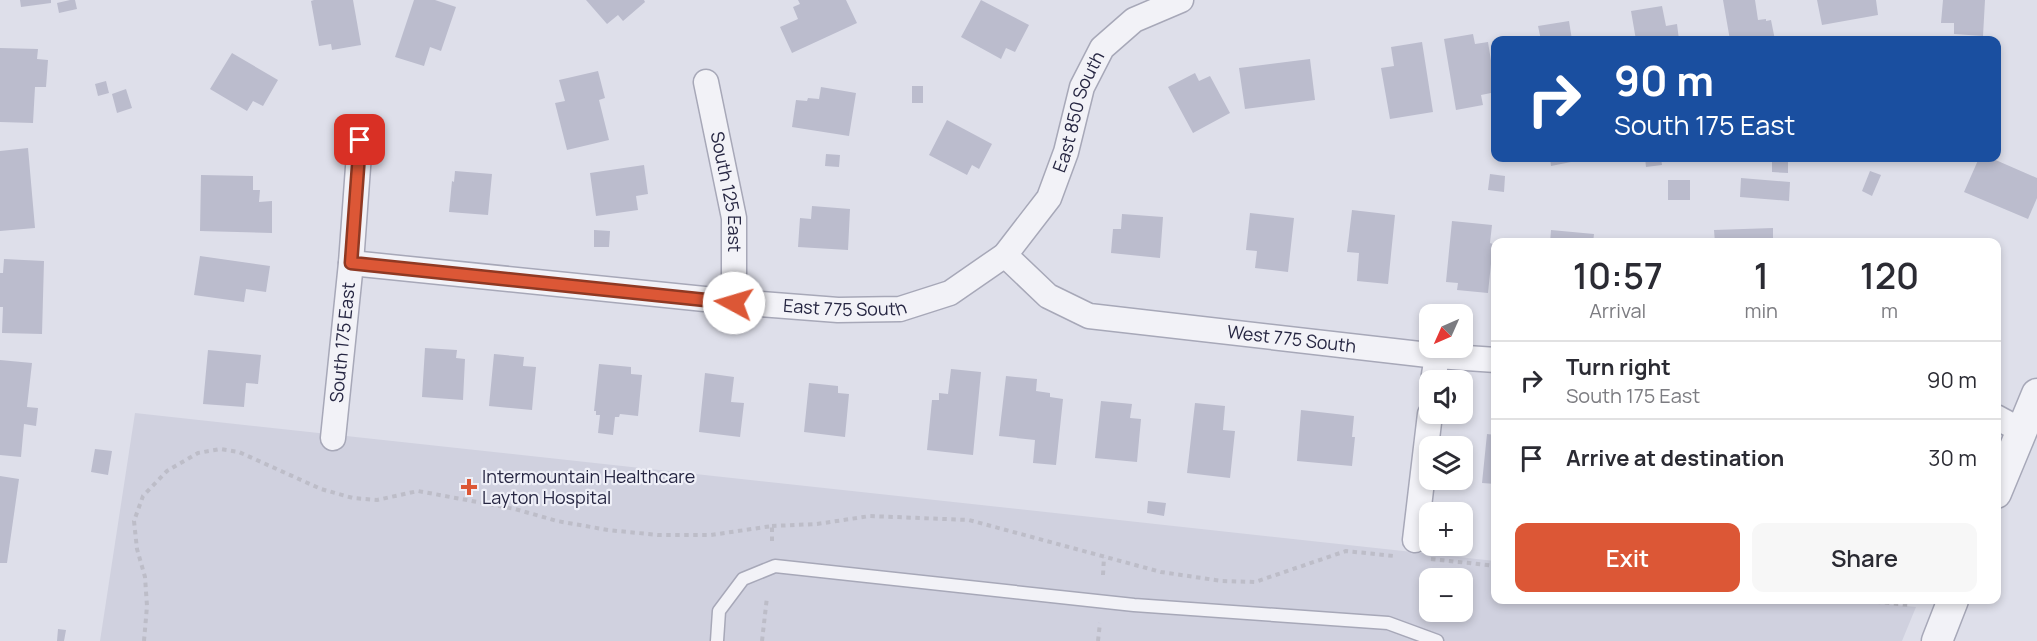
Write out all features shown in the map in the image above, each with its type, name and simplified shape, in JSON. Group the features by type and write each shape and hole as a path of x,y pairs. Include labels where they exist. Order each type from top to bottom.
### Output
{"street":[{"name":"East 850 South","path":"1005,255 1049,198 1066,152 1082,87 1102,48 1134,20 1181,0"},
{"name":"South 125 East","path":"706,82 734,218 734,303"},
{"name":"South 175 East","path":"333,438 351,263 360,140"},
{"name":"East 775 South","path":"351,263 734,303 838,310 900,309 950,293 1005,255"},
{"name":"West 775 South","path":"1005,255 1048,296 1089,316 1419,354"},
{"name":"West 775 South","path":"1466,358 1491,360"},
{"path":"2001,466 2009,424 2037,394"},
{"path":"1415,552 1429,424"},
{"path":"1937,641 1951,604"}],"lane":[{"path":"717,641 719,611 743,579 775,566 1134,605 1388,623 1437,641"}],"path":[{"path":"144,641 147,606 145,577 137,549 134,521 143,496 167,471 198,453 220,449 239,452 321,489 353,498 377,500 418,491 515,509 557,521 608,530 658,535 711,535 870,516 969,520 1161,572 1222,581 1255,582 1346,551 1415,552 1491,565"},
{"path":"772,526 772,544"},
{"path":"1104,556 1104,575"},
{"path":"762,641 766,597"},
{"path":"1899,604 1909,605"},
{"path":"1098,641 1100,623"}],"shaded area":[{"name":"Intermountain Healthcare Layton Hospital","path":"135,413 1419,553 1419,556 1449,556 1491,561 1491,604 1887,604 1916,607 1902,641 100,641"}],"building":[{"path":"20,0 51,0 51,3 21,7"},
{"path":"75,0 77,9 59,13 57,3"},
{"path":"353,0 361,45 332,50 331,44 319,46 311,1"},
{"path":"414,0 435,0 456,7 441,51 430,47 424,66 395,57"},
{"path":"586,0 644,0 645,2 623,21 618,15 607,24"},
{"path":"798,0 846,0 857,23 792,53 780,27 798,19 793,7 800,4"},
{"path":"981,0 1029,25 1015,52 1006,48 1001,59 961,37"},
{"path":"1723,0 1755,0 1758,20 1771,20 1774,36 1729,36"},
{"path":"1817,0 1876,0 1878,15 1822,25"},
{"path":"1943,0 1985,0 1983,36 1954,34 1954,23 1941,23"},
{"path":"1662,6 1666,26 1677,24 1678,36 1635,36 1631,11"},
{"path":"1569,21 1571,36 1540,36 1538,26"},
{"path":"1473,34 1475,44 1488,42 1491,61 1491,93 1481,95 1483,105 1456,110 1444,39"},
{"path":"1422,42 1433,112 1390,119 1381,68 1394,66 1391,47"},
{"path":"0,48 38,49 37,59 48,60 46,87 35,87 33,123 0,122"},
{"path":"232,53 278,80 263,106 253,101 247,111 210,89"},
{"path":"1310,59 1315,100 1245,109 1239,68"},
{"path":"598,71 605,98 599,100 609,140 567,150 555,103 565,101 559,80"},
{"path":"1195,73 1199,81 1210,76 1230,113 1193,133 1168,87"},
{"path":"106,81 109,93 98,96 95,84"},
{"path":"912,86 923,86 923,103 912,103"},
{"path":"821,87 856,93 849,136 792,127 796,100 819,99"},
{"path":"126,89 132,108 117,113 112,94"},
{"path":"947,120 992,144 979,169 972,165 967,175 929,155"},
{"path":"28,148 35,228 0,231 0,151"},
{"path":"826,154 840,155 839,167 825,166"},
{"path":"1550,162 1571,162 1551,166"},
{"path":"1645,162 1662,162 1662,165 1646,167"},
{"path":"1772,162 1788,162 1788,173 1772,172"},
{"path":"1977,162 2000,162 2037,178 2037,198 2028,219 1964,192"},
{"path":"644,165 648,194 636,196 638,210 596,216 590,173"},
{"path":"455,171 492,174 488,215 449,212"},
{"path":"1870,171 1881,175 1872,196 1862,191"},
{"path":"1490,174 1505,176 1504,192 1488,190"},
{"path":"201,175 253,176 253,190 260,190 259,202 272,201 272,233 200,231"},
{"path":"1741,178 1790,182 1789,201 1740,197"},
{"path":"1668,180 1690,180 1690,200 1668,200"},
{"path":"812,206 850,209 848,250 798,247 800,218 811,219"},
{"path":"1352,210 1395,215 1388,284 1357,281 1359,253 1347,252"},
{"path":"1250,213 1294,218 1288,272 1255,268 1257,251 1246,250"},
{"path":"1122,214 1163,217 1160,258 1111,253 1113,229 1121,229"},
{"path":"1452,221 1492,225 1488,293 1457,290 1458,283 1446,282"},
{"path":"1773,228 1773,238 1715,238 1714,230"},
{"path":"594,230 610,231 609,247 594,247"},
{"path":"1551,230 1594,234 1594,238 1550,238"},
{"path":"200,256 270,266 266,292 246,289 244,302 194,295"},
{"path":"4,259 44,261 42,334 2,333 3,307 0,307 0,273 3,273"},
{"path":"425,348 457,350 456,358 465,359 463,400 422,397"},
{"path":"208,350 261,355 258,384 246,383 244,407 203,404"},
{"path":"494,354 524,357 523,366 536,367 532,410 489,406"},
{"path":"0,360 32,363 27,407 38,408 36,426 24,424 21,457 0,455"},
{"path":"599,364 631,367 631,374 642,375 638,416 620,414 619,417 615,417 613,435 598,433 600,415 596,415 594,411"},
{"path":"951,369 981,372 973,455 927,450 932,400 939,400 939,393 948,394"},
{"path":"705,373 734,377 731,402 744,403 740,437 699,432"},
{"path":"1006,376 1037,379 1036,391 1050,393 1050,397 1063,399 1056,465 1033,463 1035,440 999,436"},
{"path":"809,383 838,386 838,393 849,394 845,437 804,432"},
{"path":"1101,401 1132,404 1130,418 1141,419 1137,462 1095,458"},
{"path":"1195,403 1225,406 1223,430 1235,431 1230,478 1187,473"},
{"path":"1301,410 1354,416 1352,437 1355,437 1352,466 1297,461"},
{"path":"1487,434 1491,434 1491,484 1482,483"},
{"path":"95,449 112,451 108,475 91,472"},
{"path":"0,476 19,479 7,563 0,563"},
{"path":"1148,501 1166,503 1164,516 1147,513"},
{"path":"58,629 66,630 64,641 57,641"}],"place":[{"name":"Intermountain Healthcare Layton Hospital","path":"469,487"}],"route":[{"path":"360,140 351,263 734,303"}]}
